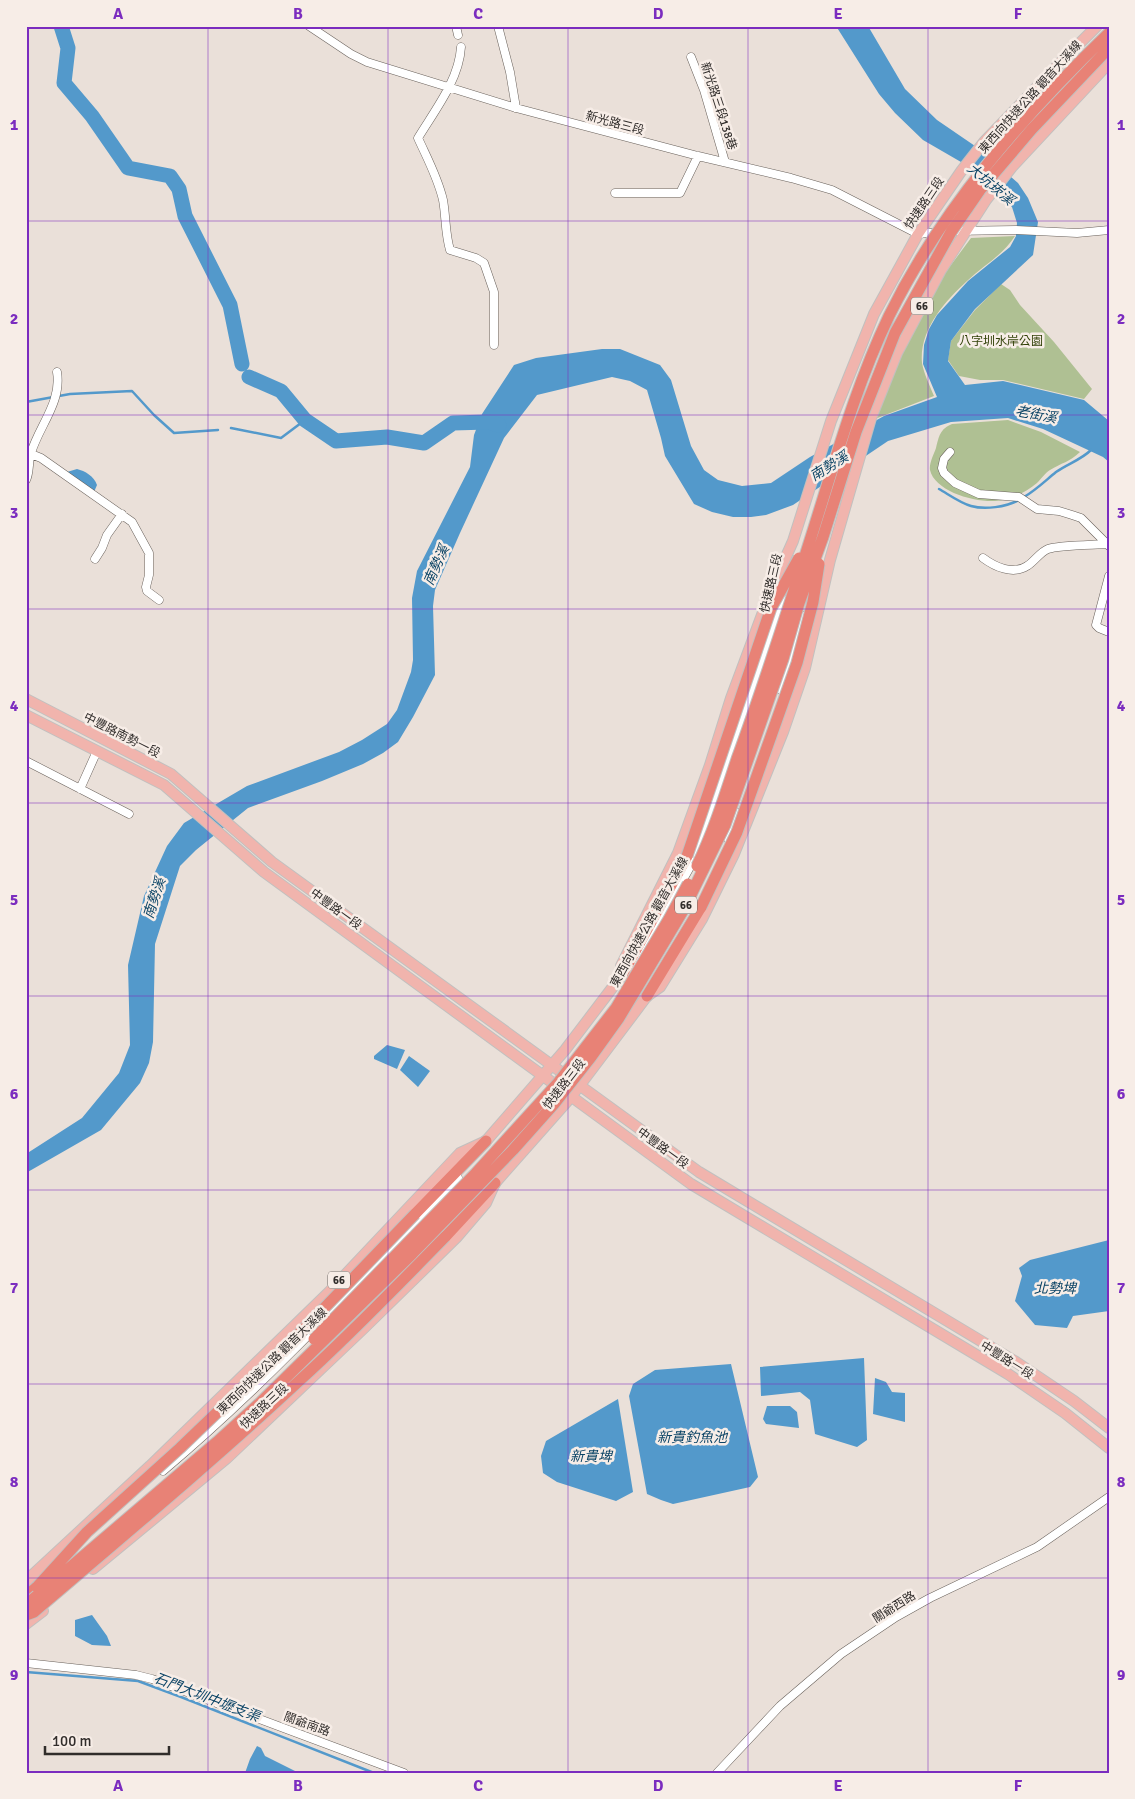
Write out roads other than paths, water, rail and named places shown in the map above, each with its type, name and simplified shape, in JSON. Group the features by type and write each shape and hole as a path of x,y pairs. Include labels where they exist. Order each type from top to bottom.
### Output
{"highway":[{"name":"東西向快速公路 觀音大溪線","path":"26,1605 217,1442 268,1395 412,1254 554,1104 619,1018 684,909 725,825 783,659 817,536 832,469 864,374 890,315 942,225 989,161 1075,66 1109,33"},
{"name":"東西向快速公路 觀音大溪線","path":"26,1596 32,1588 216,1435 339,1314 519,1126 557,1084 616,1008 669,920 703,852 719,814 817,536 895,333 951,232 980,190 1032,129 1109,48"},
{"path":"622,976 687,856 771,608 817,536"},
{"path":"647,996 702,906 737,832 797,663 813,602 817,536"},
{"path":"32,1588 87,1532 180,1448 304,1329 486,1141"},
{"path":"26,1614 34,1612 301,1380 445,1237 495,1183"}],"main road":[{"name":"快速路三段","path":"26,1581 150,1466 329,1292 460,1153 486,1141 553,1064 622,976 621,966 678,853 772,588 794,541 824,443 849,374 874,314 918,234 962,170 984,142 1097,26"},
{"name":"66","path":"966,230 986,200 1012,167 1109,63"},
{"name":"快速路三段","path":"26,1624 226,1458 456,1238 486,1203 495,1183 571,1097 647,996 660,987 702,919 734,854 790,714 805,668 830,560 871,418 897,353 941,270 966,230"},
{"name":"中豐路南勢一段","path":"26,699 171,774 233,828"},
{"name":"中豐路南勢一段","path":"26,715 164,785 224,837"},
{"path":"97,751 103,739"},
{"path":"192,809 201,800"},
{"path":"224,837 233,828"},
{"name":"中豐路一段","path":"233,828 279,867 553,1064 699,1172 1016,1362 1074,1401 1109,1428"},
{"name":"中豐路一段","path":"224,837 264,872 691,1184 1008,1374 1065,1413 1109,1448"},
{"path":"830,1268 837,1255"}],"street":[{"name":"新光路三段","path":"309,26 351,54 367,62 516,108 832,190 918,234"},
{"path":"498,26 510,72 516,108"},
{"path":"461,47 460,57 449,87 418,138 440,187 446,237 450,250 476,258 484,264 494,292 494,345"},
{"name":"新光路三段138巷","path":"690,57 704,90 726,162"},
{"path":"615,193 680,194 698,156"},
{"path":"918,234 966,230 1016,230 1040,233 1077,233 1109,230"},
{"path":"26,480 28,453 57,392 57,372"},
{"path":"950,452 944,459 942,468 944,473 955,483 979,494 1019,497 1037,508 1059,511 1081,518 1108,545"},
{"path":"28,453 41,458 132,522 149,553 147,591 159,600"},
{"path":"95,559 107,535 122,514"},
{"name":"快速路三段","path":"622,976 635,965 690,868 783,597 794,541"},
{"path":"983,558 991,564 1004,569 1016,570 1026,566 1048,549 1108,545"},
{"name":"快速路三段","path":"647,996 650,982 694,911 728,838 776,710 805,613 830,560"},
{"path":"1109,576 1096,625 1109,632"},
{"path":"732,698 790,714"},
{"path":"80,789 97,751"},
{"path":"26,761 129,814"},
{"name":"快速路三段","path":"32,1588 205,1436 340,1304 467,1168 486,1141"},
{"name":"快速路三段","path":"26,1614 217,1449 356,1320 477,1194 495,1183"},
{"path":"329,1292 363,1329"},
{"path":"193,1423 226,1458"},
{"name":"關爺西路","path":"718,1773 780,1706 841,1654 896,1617 930,1598 1037,1547 1109,1497"},
{"name":"關爺南路","path":"26,1664 127,1674 152,1679 404,1773"}],"water":[{"path":"836,26 868,26 905,89 937,120 975,146 1018,183 1028,198 1038,222 1033,255 975,309 951,341 948,361 965,385 1003,381 1084,400 1109,421 1109,462 1103,457 1043,429 1008,418 951,422 888,441 793,505 766,515 733,517 712,512 694,504 665,456 647,390 630,381 612,377 537,395 504,438 435,590 433,606 435,675 398,742 363,764 248,808 196,850 180,866 155,944 153,1042 149,1063 140,1083 101,1130 26,1173 26,1154 82,1118 119,1073 130,1045 128,965 144,896 167,846 184,823 247,786 339,752 362,740 387,724 397,710 411,672 413,660 412,598 417,571 470,467 474,435 482,414 514,365 536,358 602,349 620,349 660,365 671,380 691,446 704,470 718,480 742,486 771,483 810,457 884,416 937,397 923,364 924,345 929,329 937,315 968,281 1010,247 1016,236 1017,223 1012,207 961,162 923,140 895,113 879,94"},
{"path":"77,469 94,479 97,485 94,492 67,472"},
{"path":"387,1045 405,1050 397,1069 374,1059 374,1056"},
{"path":"409,1056 430,1071 418,1087 400,1070"},
{"name":"北勢埤","path":"1109,1240 1109,1311 1073,1316 1067,1328 1035,1325 1015,1301 1022,1276 1019,1268 1030,1260"},
{"path":"864,1358 867,1440 857,1447 815,1434 810,1400 800,1392 761,1396 760,1367"},
{"name":"新貴釣魚池","path":"731,1364 758,1477 750,1487 673,1504 647,1494 629,1396 633,1384 655,1370"},
{"path":"875,1378 886,1382 892,1392 905,1393 905,1422 873,1414"},
{"name":"新貴埤","path":"618,1399 633,1492 616,1501 557,1482 543,1473 541,1456 546,1441"},
{"path":"767,1406 790,1406 797,1412 799,1428 766,1424 763,1419"},
{"path":"92,1615 107,1636 111,1646 92,1645 75,1636 75,1620"},
{"path":"257,1746 261,1748 265,1756 299,1773 245,1773"}],"waterway":[{"path":"61,26 68,48 64,83 92,116 128,168 170,176 179,189 185,216 230,305 242,364"},
{"path":"249,377 281,391 305,420 336,441 387,437 424,443 453,423 488,422 499,425"},
{"path":"26,402 70,394 132,391 174,433 218,430"},
{"path":"231,428 281,438 305,420"},
{"path":"1024,497 1056,472 1083,457 1091,450"},
{"path":"939,489 963,503 983,508 995,507 1019,500"},
{"name":"石門大圳中壢支渠","path":"26,1672 138,1681 374,1773"}],"water label":[{"name":"大坑崁溪","path":"991,184"},
{"name":"老街溪","path":"1036,414"},
{"name":"南勢溪","path":"829,466"},
{"name":"南勢溪","path":"436,565"},
{"name":"南勢溪","path":"154,898"}],"park label":[{"name":"八字圳水岸公園","path":"1001,341"}]}
